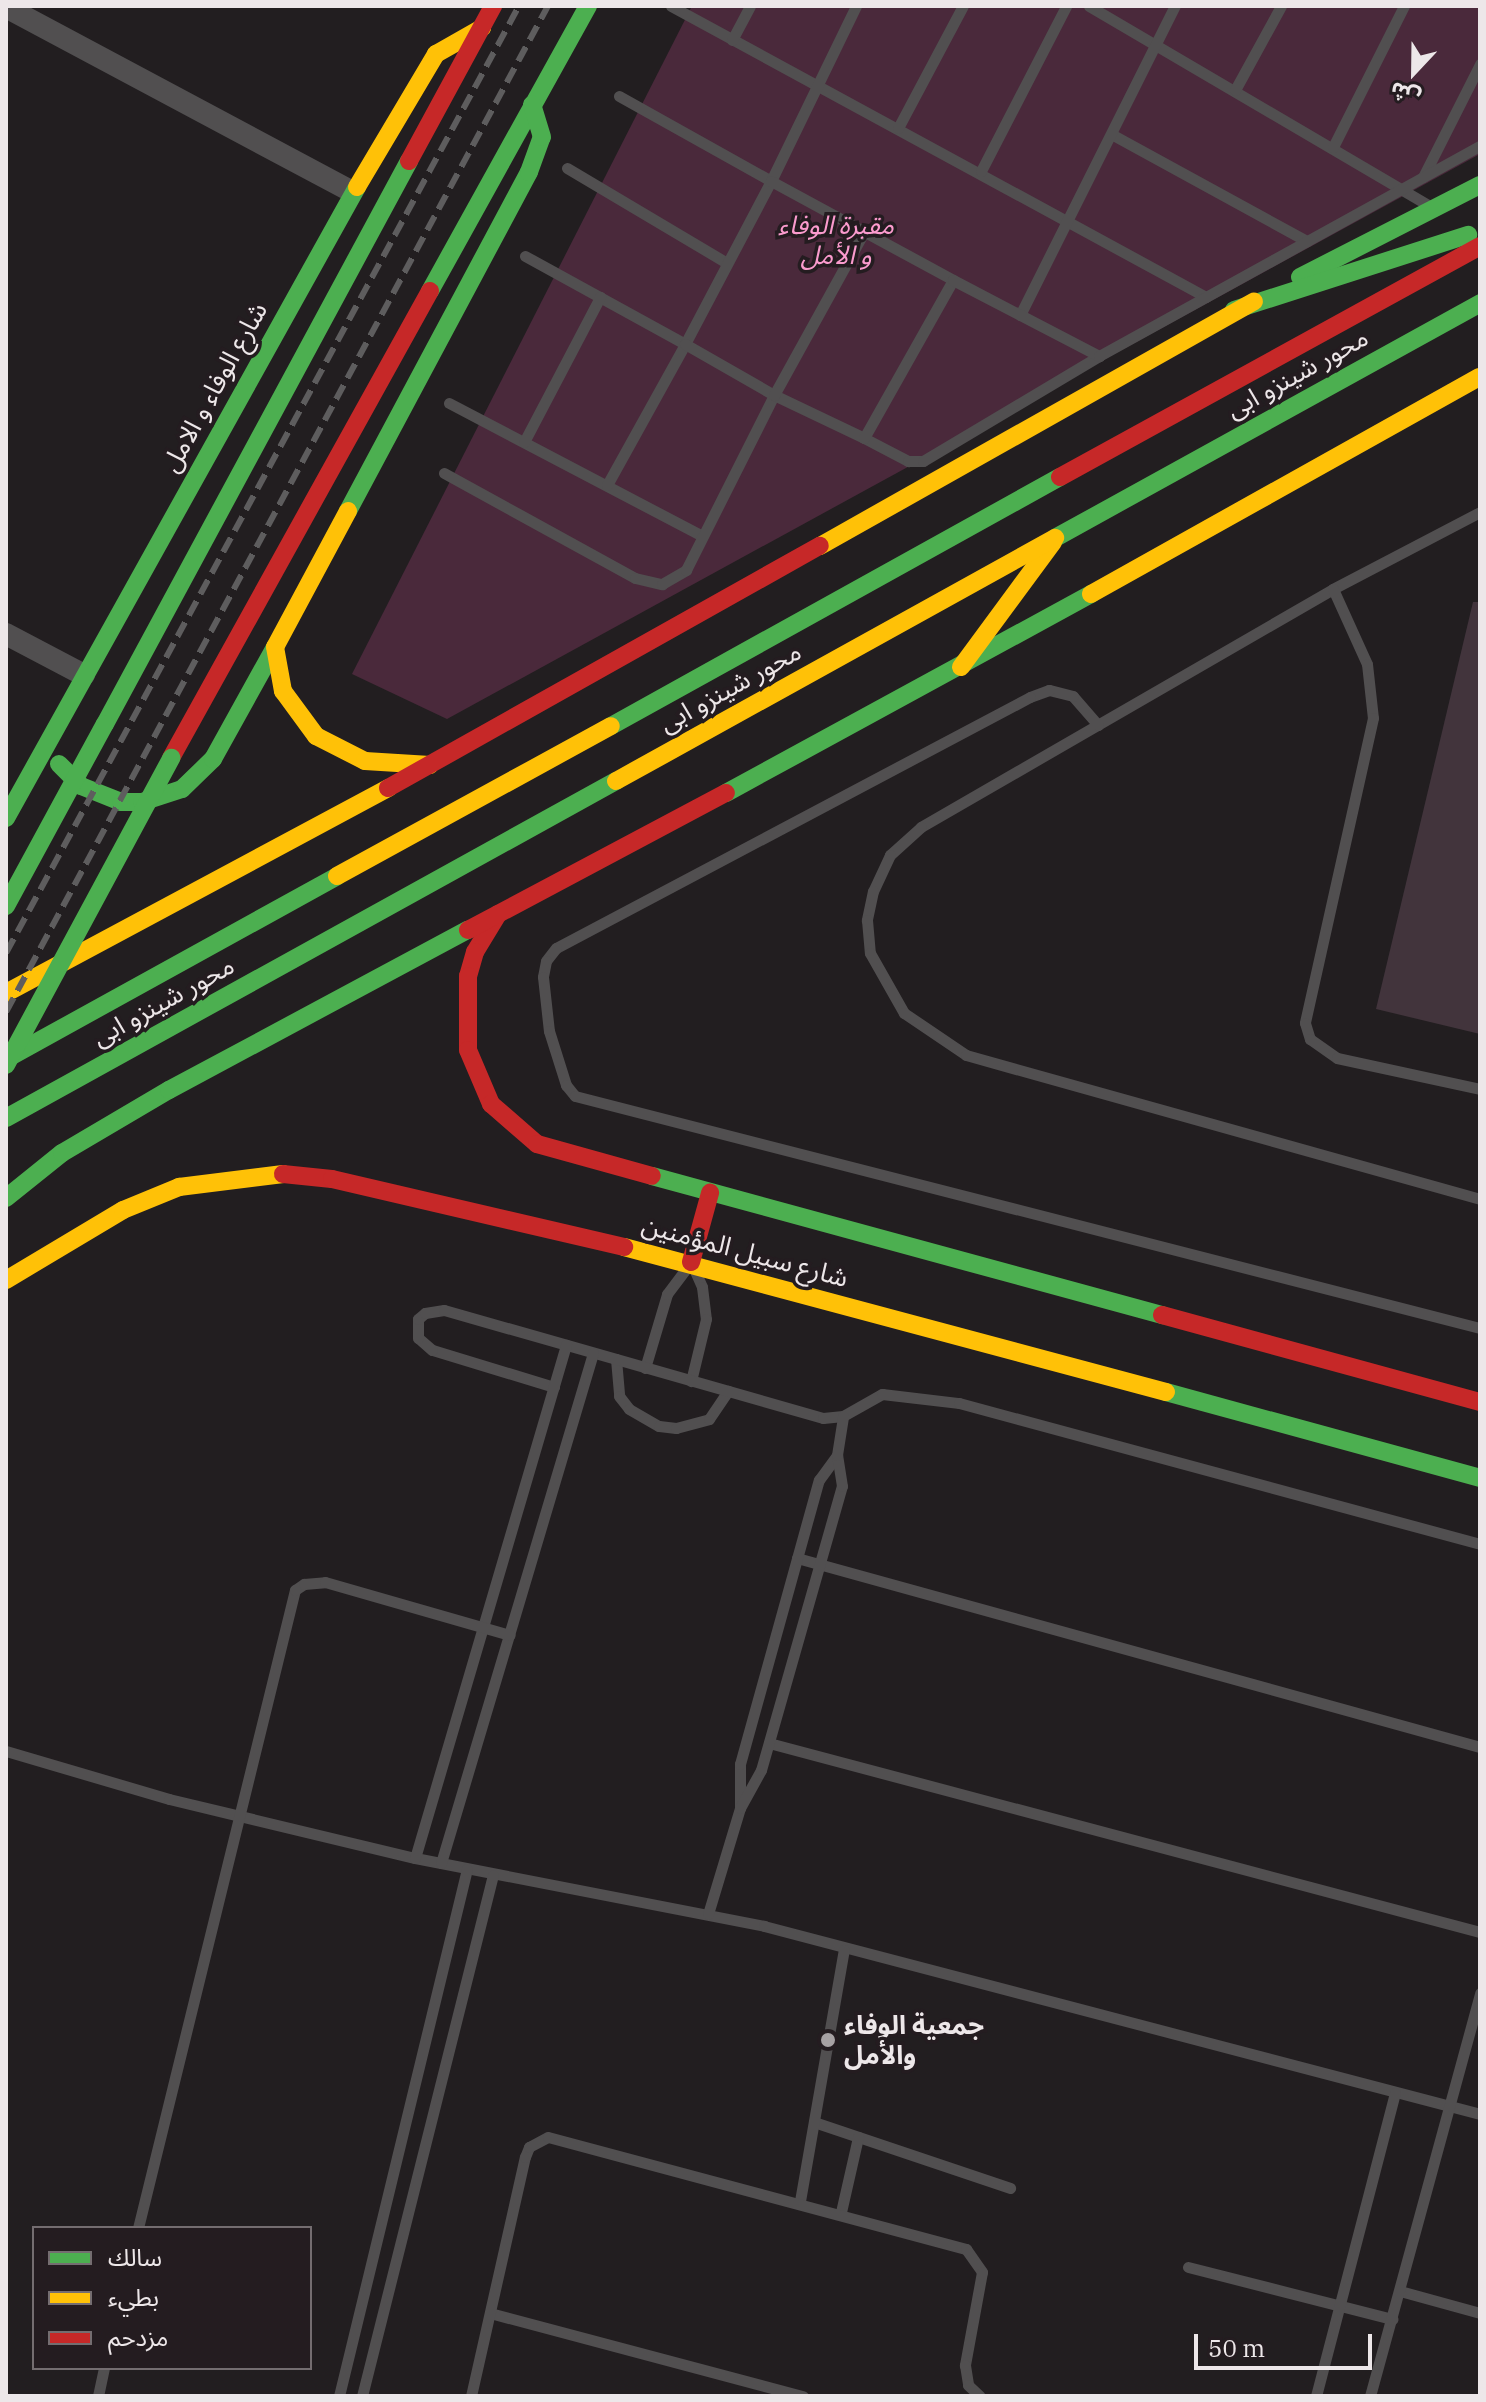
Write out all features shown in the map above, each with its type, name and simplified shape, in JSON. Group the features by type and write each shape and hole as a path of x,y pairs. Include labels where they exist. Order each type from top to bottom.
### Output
{"main road":[{"path":"6,906 493,6"},
{"path":"6,1062 588,6"},
{"name":"شارع الوفاء و الامل","path":"6,818 351,191 436,54 482,28"},
{"path":"51,740 64,773 90,791 121,802 163,797 182,789 213,759 534,163 542,137 532,105"},
{"path":"6,993 432,765 1234,310 1480,185"},
{"path":"1234,310 1480,232"},
{"name":"محور شينزو ابى","path":"6,1062 1480,246"},
{"name":"محور شينزو ابى","path":"6,1118 1480,303"},
{"path":"6,1198 62,1153 169,1090 961,667 1480,377"},
{"path":"961,667 1061,532"},
{"path":"275,647 283,691 316,736 365,761 432,765"},
{"name":"شارع سبيل المؤمنين","path":"499,914 475,952 465,1001 468,1050 491,1104 520,1133 556,1153 1480,1402"},
{"name":"شارع سبيل المؤمنين","path":"6,1280 123,1210 179,1187 280,1174 332,1179 691,1262 1480,1478"},
{"path":"691,1262 710,1193"}],"street":[{"path":"6,7 351,191"},
{"path":"6,634 84,675"}],"lane":[{"path":"671,6 818,87 981,171 1206,297"},
{"path":"732,40 750,6"},
{"path":"607,485 771,181 856,6"},
{"path":"898,128 963,6"},
{"path":"981,171 1066,6"},
{"path":"1089,6 1436,210"},
{"path":"1020,315 1113,135 1175,6"},
{"path":"1235,90 1281,6"},
{"path":"1333,147 1404,6"},
{"path":"1423,177 1480,64"},
{"path":"619,96 864,232 1099,356"},
{"path":"1113,135 1307,241"},
{"path":"525,256 774,395 908,461 923,461 1099,356 1480,146"},
{"path":"567,168 727,263"},
{"path":"444,473 648,584 675,579 702,536 774,395 864,232"},
{"path":"864,438 953,280"},
{"path":"524,442 600,297"},
{"path":"449,403 702,536"},
{"path":"1480,512 1333,589 921,827 890,855 873,891 867,920 870,953 904,1013 966,1055 1014,1071 1480,1199"},
{"path":"1333,589 1367,664 1373,718 1309,1006 1310,1039 1337,1058 1480,1089"},
{"path":"1098,725 1073,696 1049,690 1030,697 556,948 546,961 543,977 549,1031 566,1085 575,1096 1480,1328"},
{"path":"645,1368 667,1294 691,1262"},
{"path":"691,1262 706,1304 691,1381"},
{"path":"554,1387 423,1346 416,1329 418,1319 425,1313 444,1310 823,1418 843,1416 882,1394 942,1399 1480,1544"},
{"path":"415,1858 566,1345"},
{"path":"441,1863 593,1353"},
{"path":"616,1359 619,1396 629,1409 659,1426 676,1428 709,1419 728,1391"},
{"path":"708,1914 740,1808 769,1743 842,1486 837,1455 843,1416"},
{"path":"740,1808 740,1764 819,1480 837,1455"},
{"path":"797,1558 1480,1747"},
{"path":"138,2226 236,1815 295,1590 304,1584 325,1582 510,1635"},
{"path":"769,1743 1480,1932"},
{"path":"6,1751 236,1815 415,1858 708,1914 1480,2114"},
{"path":"339,2396 467,1869"},
{"path":"362,2396 493,1875"},
{"path":"800,2201 844,1950"},
{"path":"1370,2396 1480,1993"},
{"path":"1316,2396 1395,2093"},
{"path":"814,2122 1010,2188"},
{"path":"841,2212 858,2137"},
{"path":"471,2396 525,2157 537,2140 558,2138 953,2243 976,2259 983,2286 965,2375 980,2396"},
{"path":"1188,2267 1392,2319"},
{"path":"1400,2291 1480,2313"},
{"path":"490,2313 803,2396"},
{"path":"98,2396 104,2370"}],"green space":[{"name":"مقبرة الوفاء و الأمل","path":"692,6 1480,6 1480,154 447,719 352,674"}],"building":[{"path":"1473,602 1480,602 1480,1034 1376,1009"}],"railway":[{"path":"6,953 519,6"},
{"path":"6,1012 548,6"}],"traffic: fast":[{"path":"430,291 588,6"},
{"path":"348,511 529,172 542,137 532,105"},
{"path":"105,724 409,161"},
{"path":"1300,277 1480,185"},
{"path":"6,818 357,187"},
{"path":"1234,310 1468,235"},
{"path":"1055,538 1480,303"},
{"path":"611,726 1060,477"},
{"path":"726,793 1091,594"},
{"path":"59,764 81,786 121,802 142,802 182,789 213,759 275,647"},
{"path":"6,906 105,724"},
{"path":"6,1065 171,758"},
{"path":"6,1118 616,781"},
{"path":"6,1059 337,876"},
{"path":"6,1198 62,1153 169,1090 468,930"},
{"path":"652,1176 1162,1315"},
{"path":"1166,1392 1480,1478"}],"traffic: slow":[{"path":"357,187 436,54 482,28"},
{"path":"820,546 1254,301"},
{"path":"1091,594 1480,377"},
{"path":"348,511 275,647 283,691 316,736 365,761 430,765"},
{"path":"616,781 1055,538"},
{"path":"961,667 1053,542"},
{"path":"337,876 611,726"},
{"path":"6,993 388,788"},
{"path":"6,1280 123,1210 179,1187 283,1174"},
{"path":"624,1247 1166,1392"}],"traffic: jam":[{"path":"409,161 493,6"},
{"path":"1060,477 1480,246"},
{"path":"171,758 430,291"},
{"path":"388,788 820,546"},
{"path":"468,930 726,793"},
{"path":"498,914 475,952 468,976 468,1050 491,1104 537,1144 652,1176"},
{"path":"283,1174 332,1179 624,1247"},
{"path":"691,1262 710,1193"},
{"path":"1162,1315 1480,1402"}],"place":[{"name":"جمعية الوفاء والأمل","path":"828,2040"}]}
